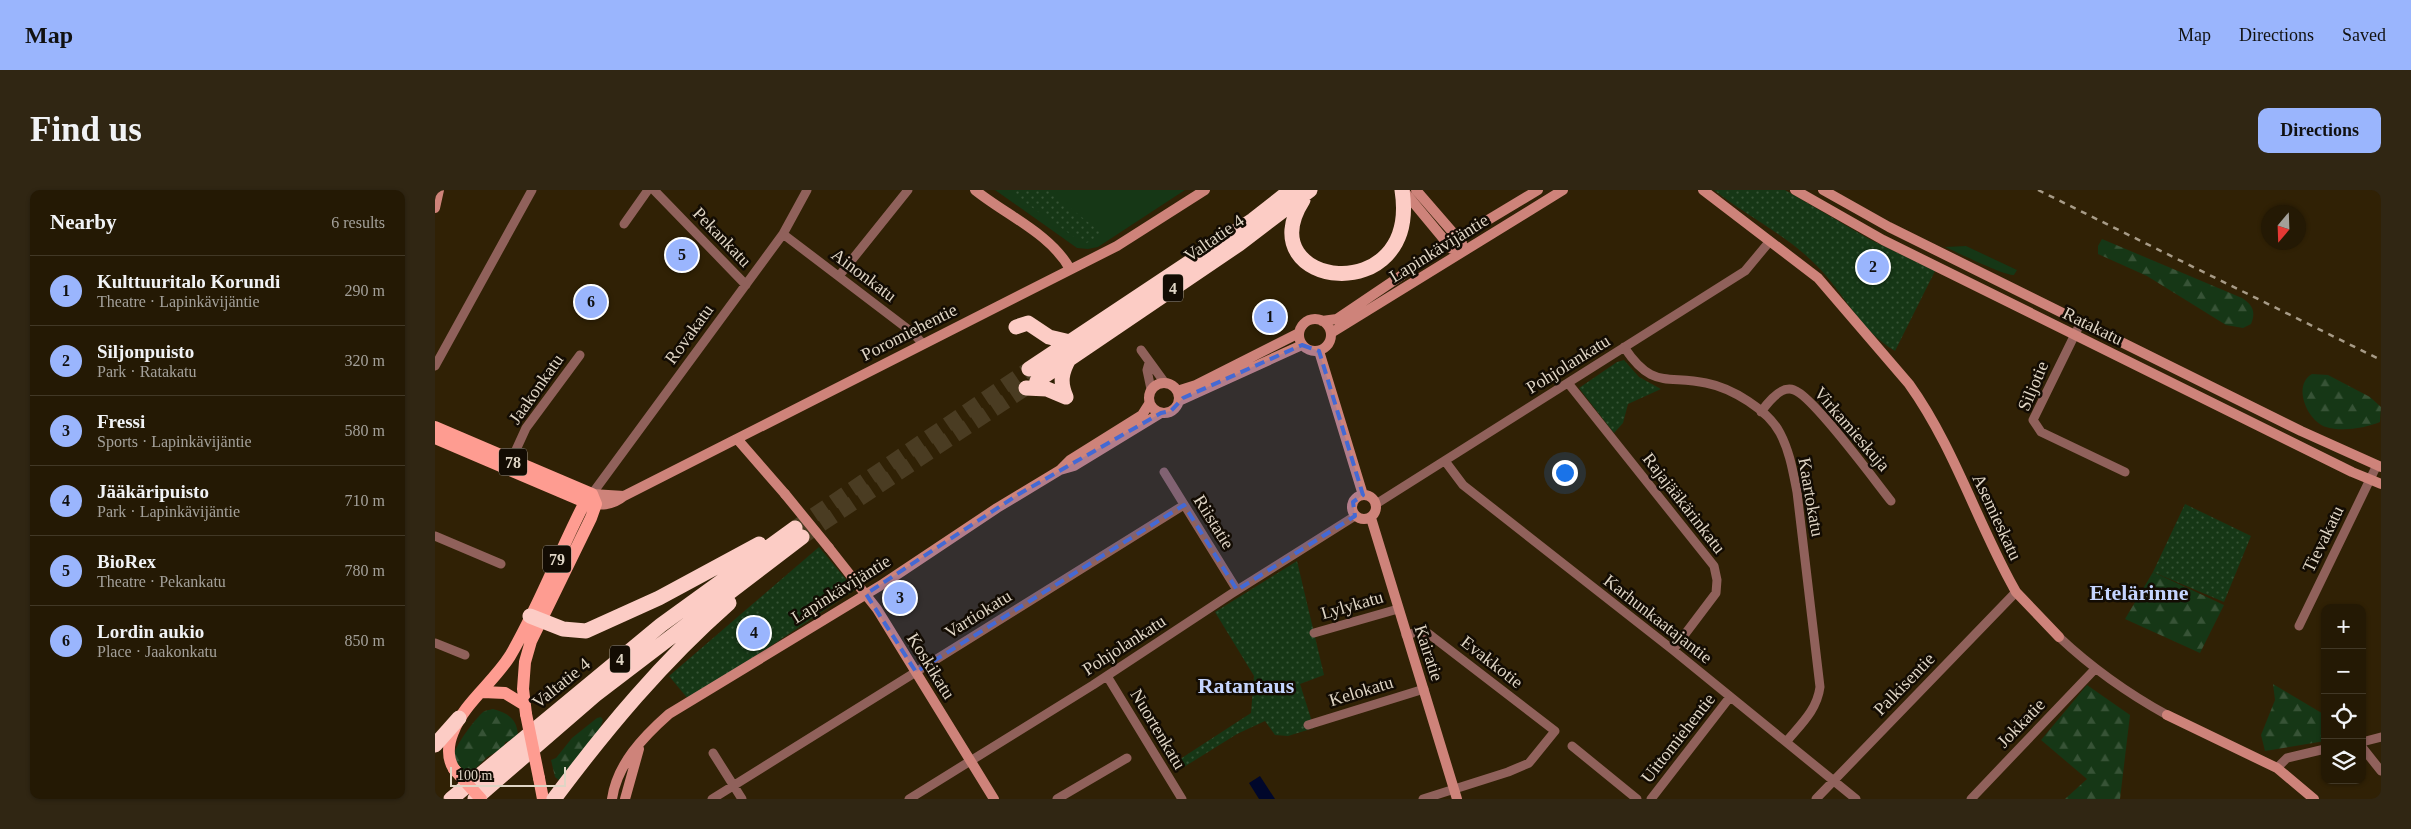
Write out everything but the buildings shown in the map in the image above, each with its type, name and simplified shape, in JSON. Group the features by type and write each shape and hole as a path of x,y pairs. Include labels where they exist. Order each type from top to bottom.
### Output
{"highway":[{"name":"Valtatie 4","path":"1031,376 1070,342 1253,220 1291,190"},
{"path":"1309,191 1295,213 1291,225 1291,239 1294,248 1307,263 1327,273 1339,274 1359,272 1370,268 1391,250 1403,228 1405,210 1403,190"},
{"name":"Valtatie 4","path":"1031,376 1069,359 1239,244 1309,191"},
{"path":"1069,359 1062,375 1062,388 1066,397 1047,388 1031,376 1041,351 1040,342 1026,328 1017,327 1028,323 1049,337 1070,342"},
{"path":"554,799 601,736 653,676 714,616 819,525"},
{"name":"Valtatie 4","path":"451,799 661,625 797,530"},
{"name":"Valtatie 4","path":"475,799 595,695 797,530"},
{"path":"535,619 573,631 586,631 603,625 797,530"},
{"path":"435,744 459,718"}],"main road":[{"path":"435,208 439,190"},
{"path":"975,190 1048,242 1063,256 1070,269"},
{"name":"Poromiehentie","path":"591,500 625,496 739,440 1117,246 1205,190"},
{"path":"1403,190 1457,256"},
{"path":"1416,190 1459,238 1467,250"},
{"name":"Lapinkävijäntie","path":"1322,321 1337,319 1448,244 1537,190"},
{"name":"Lapinkävijäntie","path":"1331,333 1563,190"},
{"name":"Asemieskatu","path":"1703,190 1826,286 1922,401 2017,592 2059,637"},
{"name":"Ratakatu","path":"1795,190 1883,240 2381,484"},
{"name":"Ratakatu","path":"1823,190 1889,228 2301,431 2379,466"},
{"path":"1308,320 1322,321 1328,326 1331,333 1328,344 1319,351 1309,350 1302,344 1299,333 1303,324 1308,320"},
{"path":"1178,396 1173,386 1165,383 1157,384 1151,389 1148,397 1149,404 1154,410 1161,413 1171,412 1178,396 1195,385 1299,333"},
{"path":"1178,396 1302,344"},
{"path":"1319,351 1363,495"},
{"name":"Lapinkävijäntie","path":"612,799 622,767 643,740 669,714 689,700 866,594 997,508 1060,470 1070,460 1142,415 1149,404"},
{"name":"Lapinkävijäntie","path":"1060,470 1074,466 1161,413"},
{"name":"78","path":"435,427 509,465"},
{"name":"78","path":"435,438 509,465 591,500"},
{"name":"Koskikatu","path":"739,440 866,594 994,799"},
{"path":"1363,495 1373,498 1376,504 1376,512 1371,518 1363,520 1355,516 1352,509 1353,502 1363,495"},
{"name":"79","path":"481,799 453,769 449,759 449,748 459,718 483,692 535,619 588,525 591,500"},
{"name":"Kairatie","path":"1371,518 1455,794"},
{"name":"79","path":"535,619 526,656 525,709 543,799"},
{"path":"483,692 505,693 525,709"},
{"name":"Asemieskatu","path":"2167,715 2277,768 2314,799"},
{"name":"Lapinkävijäntie","path":"625,799 643,740"}],"street":[{"path":"435,366 532,190"},
{"path":"624,224 648,190"},
{"name":"Pekankatu","path":"654,190 746,285"},
{"name":"Rovakatu","path":"591,500 783,234 807,190"},
{"path":"839,276 908,190"},
{"name":"Ainonkatu","path":"783,234 913,333 923,344"},
{"name":"Pohjolankatu","path":"1376,504 1745,271 1770,242"},
{"name":"Siljotie","path":"2081,322 2033,416 2034,424 2041,432 2125,472"},
{"name":"Kaartokatu","path":"1624,348 1640,368 1652,376 1660,379 1707,383 1744,397 1780,432 1792,463 1820,687 1819,698 1813,711 1786,742"},
{"path":"1141,350 1165,383"},
{"name":"Jaakonkatu","path":"509,465 526,428 580,355"},
{"path":"1149,363 1147,370 1151,389"},
{"name":"Rajajääkärinkatu","path":"1568,383 1714,566 1717,580 1715,593 1673,650"},
{"name":"Virkamieskuja","path":"1761,412 1774,396 1783,390 1794,389 1803,396 1842,438 1891,501"},
{"name":"Karhunkaatajantie","path":"1445,461 1463,485 1673,650 1856,799"},
{"name":"Tievakatu","path":"2299,626 2370,479 2379,466"},
{"name":"Riistatie","path":"1164,472 1237,590"},
{"name":"Vartiokatu","path":"712,799 1184,505"},
{"name":"Pohjolankatu","path":"909,799 1107,676 1237,590 1355,516"},
{"path":"435,536 501,564"},
{"name":"Palkisentie","path":"1816,799 2017,592"},
{"name":"Lylykatu","path":"1314,632 1398,609"},
{"name":"Evakkotie","path":"1406,635 1417,632 1429,634 1555,731 1529,763 1455,794"},
{"name":"Asemieskatu","path":"2059,637 2095,669 2167,715"},
{"path":"435,643 465,655"},
{"name":"Jokkatie","path":"1971,799 2095,669"},
{"name":"Nuortenkatu","path":"1107,676 1182,799"},
{"name":"Kelokatu","path":"1308,725 1424,689"},
{"name":"Uittomiehentie","path":"1651,799 1730,697"},
{"path":"2366,741 2381,737"},
{"path":"1572,746 1637,799"},
{"path":"2277,768 2287,758 2321,750"},
{"path":"2366,752 2381,771"},
{"path":"713,753 742,799"},
{"path":"1057,799 1127,758"},
{"path":"1423,799 1455,794"}],"highlighted area":[{"path":"1302,345 1319,351 1363,495 1353,502 1355,516 1237,590 1184,505 916,672 866,594 1019,494 1161,413 1171,411 1183,398"}],"green space":[{"path":"995,190 1185,190 1098,247 1088,249 1077,248"},
{"path":"1007,190 1048,190 1104,235 1084,244"},
{"path":"1714,190 1785,190 1869,239 1935,271 1895,351 1872,333 1826,276 1805,254"},
{"path":"2102,239 2242,298 2253,309 2251,324 2243,328 2226,325 2147,276 2098,254 2098,246"},
{"path":"1966,246 2017,270 2014,275 2009,274 1945,247"},
{"path":"1624,360 1639,377 1661,389 1628,404 1623,423 1614,433 1579,388 1617,362"},
{"path":"2312,374 2328,375 2370,397 2381,407 2380,422 2361,428 2346,429 2326,427 2319,423 2313,418 2304,402 2303,386 2306,379"},
{"path":"2185,504 2251,536 2224,602 2153,572"},
{"path":"819,547 855,590 689,700 669,676"},
{"path":"1297,561 1324,675 1300,684 1314,728 1288,736 1275,735 1265,721 1237,734 1176,772 1171,765 1251,713 1254,676 1215,612"},
{"path":"2153,572 2224,605 2200,653 2125,619"},
{"path":"2273,684 2321,713 2321,742 2265,751 2261,735 2275,700"},
{"path":"2087,685 2130,715 2120,799 2065,799 2087,779 2041,740"},
{"path":"493,709 503,712 514,721 518,735 505,742 504,748 487,757 466,778 453,757 465,734 478,717 484,711"},
{"path":"601,717 603,720 599,731 560,781 555,777 551,760 556,758 572,738 597,718"}],"water":[{"path":"1260,776 1275,799 1259,799 1249,783"}],"tunnel":[{"path":"795,528 1029,369"},
{"path":"802,537 1035,382"}],"railway":[{"path":"2038,190 2381,360"}],"place":[{"name":"BioRex","path":"682,255"},
{"name":"Siljonpuisto","path":"1873,267"},
{"name":"Lordin aukio","path":"591,302"},
{"name":"Kulttuuritalo Korundi","path":"1270,317"},
{"name":"Fressi","path":"900,598"},
{"name":"Jääkäripuisto","path":"754,633"}],"district":[{"name":"Etelärinne","path":"2139,592"},
{"name":"Ratantaus","path":"1246,685"}]}
